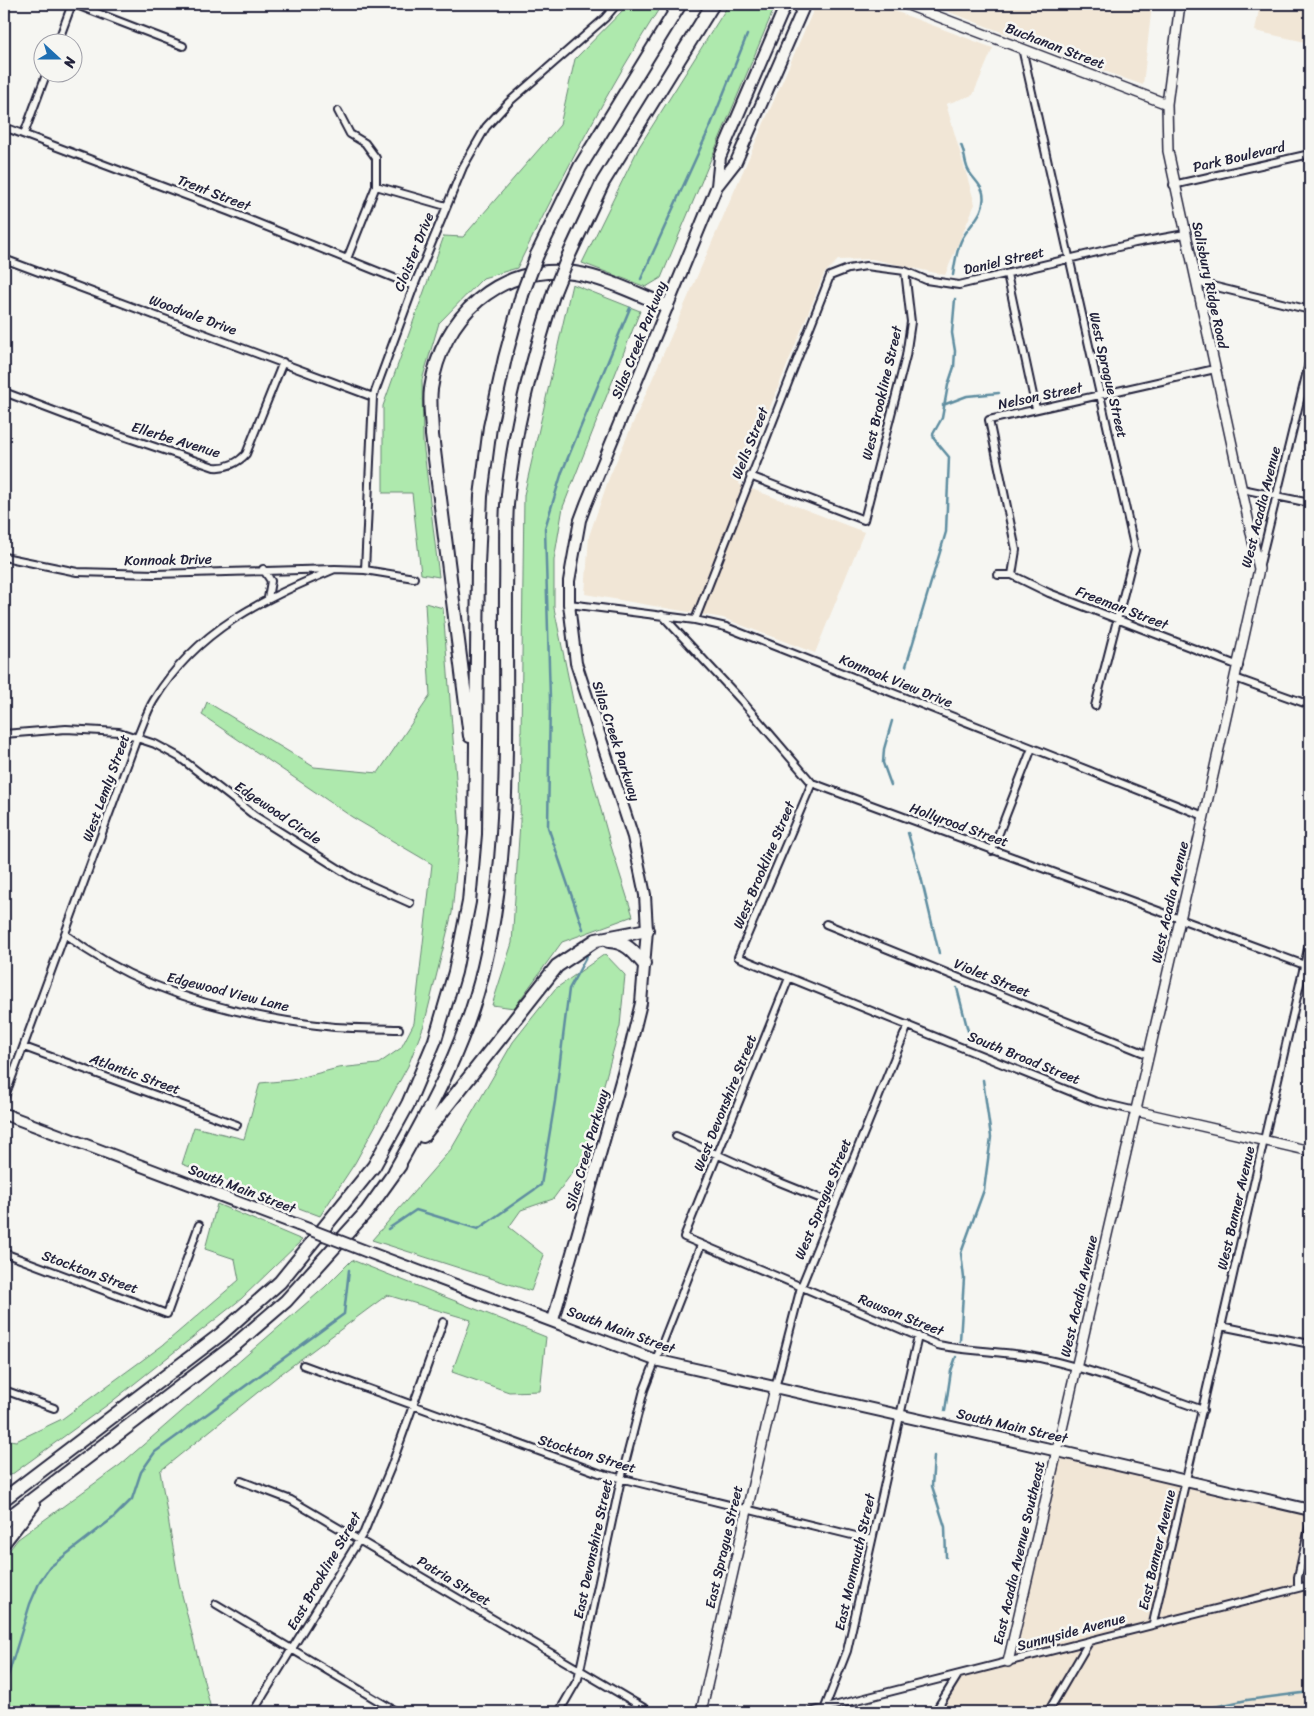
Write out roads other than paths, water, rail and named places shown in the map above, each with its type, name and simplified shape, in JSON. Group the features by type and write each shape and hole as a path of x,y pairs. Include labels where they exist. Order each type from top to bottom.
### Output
{"highway":[{"path":"4,1499 222,1334 280,1282 374,1166 416,1085 435,1040 455,972 469,902 475,834 478,565 482,496 490,427 505,358 522,295 537,255 580,167 680,4"},
{"path":"395,1171 437,1098 463,1036 484,969 497,897 503,823 507,506 516,431 532,362 554,292 603,182 712,4"},
{"path":"476,786 432,435 431,390 443,343 475,301 500,285 538,272 573,273 598,280 667,306"},
{"path":"4,1521 236,1344 286,1301 367,1211 395,1171 557,966 596,940 646,930"},
{"path":"596,940 619,942 631,948 644,964"},
{"path":"4,1488 37,1466 80,1442"},
{"path":"4,1542 43,1491"}],"main road":[{"name":"Silas Creek Parkway","path":"717,186 720,157 786,4"},
{"name":"Silas Creek Parkway","path":"553,1320 641,1004 646,930 645,894 633,837 576,663 569,604 569,581 580,520 717,186 736,162 804,4"},
{"name":"South Main Street","path":"4,1114 655,1360 1310,1510"}],"street":[{"path":"62,32 73,4 183,46"},
{"name":"Cloister Drive","path":"365,570 373,397 414,286 463,167 486,127 509,102 605,18 617,4"},
{"name":"Buchanan Street","path":"904,4 1167,104"},
{"name":"Salisbury Ridge Road","path":"1180,4 1167,104 1168,152 1259,569"},
{"name":"West Sprague Street","path":"1022,48 1135,550 1095,706"},
{"path":"24,134 43,82"},
{"path":"338,111 350,134 366,143 376,158 379,187 347,258"},
{"name":"Trent Street","path":"4,127 230,212 414,286"},
{"name":"Park Boulevard","path":"1174,185 1310,154"},
{"path":"379,187 446,206"},
{"name":"Daniel Street","path":"830,276 848,269 866,266 905,271 926,280 959,285 1070,258 1185,234"},
{"name":"Woodvale Drive","path":"4,259 373,397"},
{"name":"West Brookline Street","path":"750,476 864,520 906,356 911,322 905,271"},
{"path":"1007,274 1036,409"},
{"name":"Wells Street","path":"696,620 750,476 830,276"},
{"path":"1196,282 1310,310"},
{"name":"West Acadia Avenue","path":"1058,1451 1259,569 1310,359"},
{"name":"Ellerbe Avenue","path":"4,392 165,452 214,468 221,468 238,461 246,454 283,362"},
{"name":"Nelson Street","path":"1012,575 1016,550 988,420 1215,369"},
{"path":"1242,489 1310,503"},
{"name":"Konnoak Drive","path":"4,557 77,572 155,574 263,569 335,569 365,570 414,578"},
{"path":"263,569 271,581 268,598"},
{"name":"West Lemly Street","path":"4,1099 137,738 154,700 196,648 230,620 268,598 335,569"},
{"name":"Freeman Street","path":"998,575 1012,575 1049,593 1238,666"},
{"name":"Konnoak View Drive","path":"569,604 662,615 726,627 1204,816"},
{"name":"Hollyrood Street","path":"662,615 741,700 812,783 1307,966"},
{"path":"1235,678 1310,705"},
{"name":"Edgewood Circle","path":"4,734 66,730 119,732 155,744 179,757 255,816 352,877 410,903"},
{"path":"992,851 1032,748"},
{"name":"West Brookline Street","path":"738,957 812,783"},
{"name":"Violet Street","path":"826,924 1149,1054"},
{"name":"Edgewood View Lane","path":"66,935 86,951 130,975 175,994 271,1018 328,1026 399,1029"},
{"name":"West Banner Avenue","path":"1185,1481 1203,1410 1264,1140 1307,966 1310,940"},
{"name":"South Broad Street","path":"738,957 1094,1102 1310,1151"},
{"name":"West Devonshire Street","path":"684,1237 789,978"},
{"name":"West Sprague Street","path":"775,1388 801,1287 908,1025"},
{"name":"Atlantic Street","path":"24,1046 237,1124"},
{"path":"676,1136 772,1179 834,1204"},
{"name":"Stockton Street","path":"4,1253 167,1314 199,1225"},
{"name":"Rawson Street","path":"684,1237 938,1345 958,1349 1012,1353 1078,1366 1203,1410"},
{"path":"655,1360 701,1245"},
{"name":"East Brookline Street","path":"253,1712 364,1532 391,1467 443,1322"},
{"path":"1221,1326 1310,1344"},
{"name":"East Monmouth Street","path":"824,1710 847,1651 918,1336"},
{"name":"East Devonshire Street","path":"559,1712 578,1679 621,1479 644,1390 655,1360"},
{"name":"Stockton Street","path":"303,1364 561,1461 621,1479 872,1540"},
{"name":"East Sprague Street","path":"701,1712 775,1388"},
{"path":"4,1390 54,1408"},
{"name":"East Acadia Avenue Southeast","path":"1008,1662 1058,1451"},
{"name":"Patria Street","path":"241,1481 291,1500 651,1712"},
{"name":"East Banner Avenue","path":"1153,1624 1185,1481"},
{"path":"1298,1588 1298,1577 1310,1524"},
{"name":"Sunnyside Avenue","path":"810,1712 824,1710 1310,1585"},
{"path":"216,1604 397,1712"},
{"path":"1048,1712 1089,1642"},
{"path":"935,1712 958,1675"}],"waterway":[{"path":"641,279 710,127 747,35"},
{"path":"953,275 959,245 980,213 983,200 982,189 970,174 961,145"},
{"path":"906,666 946,532 949,457 934,439 933,434 942,418 948,385 954,367 955,351 952,333 955,299"},
{"path":"583,929 548,827 550,699 545,528 562,472 630,308"},
{"path":"943,405 967,396 999,393"},
{"path":"891,785 883,763 884,749 892,721"},
{"path":"908,833 921,877 939,953"},
{"path":"388,1229 416,1210 478,1229 541,1185 555,1101 569,989 589,952"},
{"path":"957,988 968,1031"},
{"path":"960,1341 964,1278 961,1253 984,1190 991,1137 983,1080"},
{"path":"4,1689 30,1604 40,1581 50,1567 113,1518 132,1499 141,1472 155,1452 344,1314 349,1270"},
{"path":"945,1411 951,1371 956,1357"},
{"path":"934,1456 932,1486 945,1527 946,1557"},
{"path":"1147,1712 1214,1707 1247,1700 1310,1692"}]}
